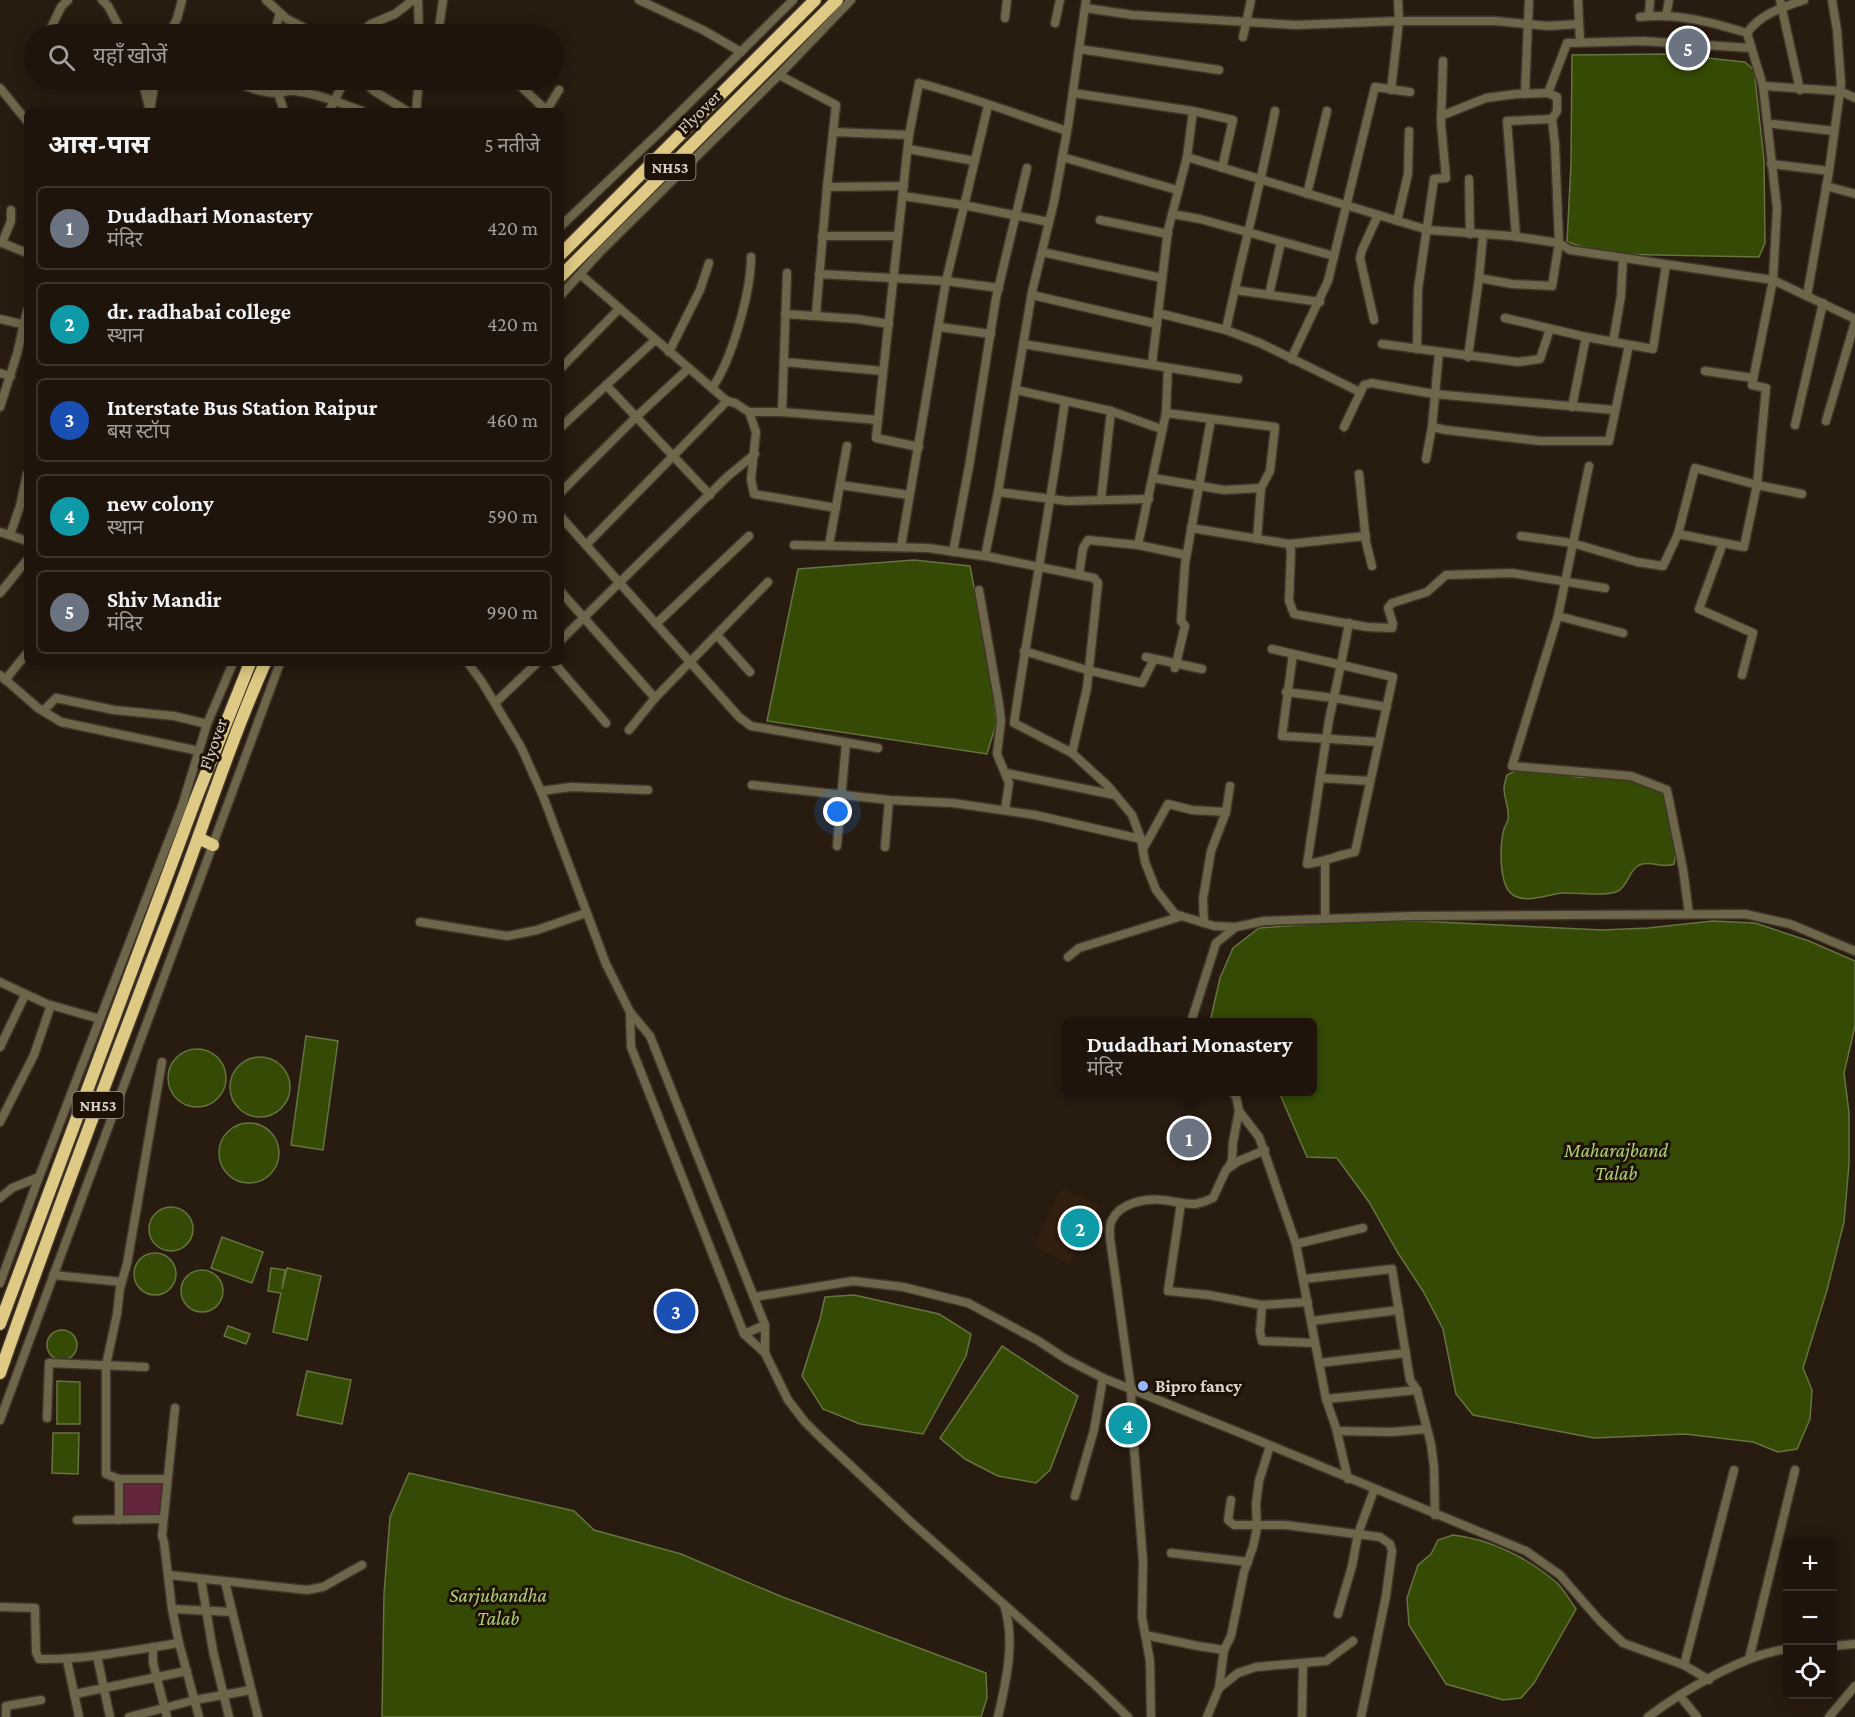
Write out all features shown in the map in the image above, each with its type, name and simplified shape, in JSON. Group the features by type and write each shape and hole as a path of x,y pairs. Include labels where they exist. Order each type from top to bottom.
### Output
{"highway":[{"name":"Flyover","path":"564,251 816,0"},
{"name":"Flyover","path":"564,273 837,0"},
{"name":"Flyover","path":"187,808 214,753 249,666"},
{"name":"Flyover","path":"198,838 244,711 264,666"},
{"name":"NH53","path":"0,1324 187,808"},
{"path":"198,838 213,845"},
{"name":"NH53","path":"0,1373 198,838"}],"street":[{"path":"53,24 61,7 68,0"},
{"path":"102,0 118,24"},
{"path":"174,24 182,0"},
{"path":"266,0 287,19 297,24"},
{"path":"371,24 395,14 413,0"},
{"path":"418,0 419,24"},
{"path":"439,24 443,0"},
{"path":"639,0 703,30 741,52"},
{"path":"564,223 793,0"},
{"path":"564,292 600,252 779,75 851,0"},
{"path":"1005,18 1007,0"},
{"path":"1055,23 1060,0"},
{"path":"1243,37 1251,0"},
{"path":"1391,90 1399,21 1398,0"},
{"path":"1526,94 1529,0"},
{"path":"1578,0 1580,42"},
{"path":"1650,0 1645,16 1703,19 1747,33"},
{"path":"1666,16 1669,0"},
{"path":"1678,534 1744,547 1757,485 1766,388 1752,385 1773,280 1777,208 1763,86 1747,33 1754,23 1781,3 1804,0"},
{"path":"1808,296 1840,92 1841,71 1832,0"},
{"path":"1781,3 1800,90"},
{"path":"985,556 1032,295 1067,131 1086,4 1133,15 1296,25 1399,21 1495,21 1548,26 1578,24"},
{"path":"277,24 280,13"},
{"path":"1548,93 1567,43 1643,41 1751,48"},
{"path":"1079,49 1219,70"},
{"path":"1418,349 1418,289 1434,179 1446,178 1442,116 1443,61"},
{"path":"779,75 836,105 816,314"},
{"path":"919,447 880,441 876,438 909,135 919,83 953,92 988,106 1067,131"},
{"path":"1763,86 1840,92 1855,98"},
{"path":"1291,359 1328,281 1375,87 1410,92"},
{"path":"0,88 24,117"},
{"path":"145,90 149,108"},
{"path":"150,108 153,90"},
{"path":"264,90 278,93 293,90 334,100 354,108"},
{"path":"274,90 278,93 283,108"},
{"path":"330,108 340,90"},
{"path":"373,90 402,108"},
{"path":"416,108 418,90"},
{"path":"525,90 544,108"},
{"path":"547,108 559,90"},
{"path":"1073,93 1193,111 1233,120 1222,168"},
{"path":"1442,116 1486,98 1548,93 1557,97 1557,111 1552,119 1559,243 1552,286 1512,284 1479,278"},
{"path":"0,106 7,97"},
{"path":"901,547 946,281 988,106"},
{"path":"1152,364 1168,234 1177,190 1187,157 1193,111"},
{"path":"1226,330 1247,233 1262,180 1275,111"},
{"path":"1307,194 1328,111"},
{"path":"1516,237 1507,121 1552,119"},
{"path":"1774,124 1834,131"},
{"path":"1396,221 1408,174 1409,131"},
{"path":"833,132 909,135"},
{"path":"908,149 975,161"},
{"path":"1062,157 1177,190"},
{"path":"1187,157 1428,230 1559,243 1570,250 1773,280 1855,321 1826,422"},
{"path":"1771,164 1829,171"},
{"path":"953,552 999,288 1027,168"},
{"path":"1469,178 1470,234"},
{"path":"1826,186 1855,194"},
{"path":"827,187 903,191 1049,222"},
{"path":"11,210 11,221 1,243 24,252"},
{"path":"1172,214 1200,219 1334,256"},
{"path":"1374,320 1360,258 1378,215"},
{"path":"1100,220 1168,234"},
{"path":"1468,357 1483,235"},
{"path":"822,236 898,236"},
{"path":"1269,295 1281,242"},
{"path":"1042,252 1162,278"},
{"path":"712,388 719,379 741,315 751,269 751,257"},
{"path":"1613,342 1621,296 1623,258"},
{"path":"669,352 700,290 710,263"},
{"path":"1505,318 1586,337 1653,349 1666,265"},
{"path":"782,412 787,273"},
{"path":"819,274 946,281 999,288"},
{"path":"581,275 727,401 749,412 782,412 878,420"},
{"path":"1234,290 1320,302"},
{"path":"1032,295 1157,324"},
{"path":"1795,425 1823,303"},
{"path":"564,365 619,309"},
{"path":"1158,313 1226,330 1260,343 1360,392"},
{"path":"785,314 816,314 889,324"},
{"path":"0,320 24,325"},
{"path":"939,327 991,334"},
{"path":"0,407 24,329"},
{"path":"1382,344 1518,362 1540,359 1550,329"},
{"path":"1572,407 1586,337"},
{"path":"564,424 655,340"},
{"path":"1023,344 1238,379"},
{"path":"1432,427 1540,441 1609,441 1629,345"},
{"path":"1426,459 1432,427 1439,352"},
{"path":"784,362 884,371"},
{"path":"564,489 689,368"},
{"path":"1138,545 1166,413 1168,368"},
{"path":"1705,372 1753,378"},
{"path":"0,373 11,376"},
{"path":"1344,427 1364,385 1371,383 1434,394 1614,410"},
{"path":"606,385 710,495"},
{"path":"1016,390 1111,411 1161,429"},
{"path":"586,546 727,401"},
{"path":"1065,401 1052,499 1024,651 1014,723 1072,753 1132,815 1141,840 1145,862 1156,890 1175,914 1214,926 1236,927 1264,921 1325,918 1745,914 1790,924 1855,951"},
{"path":"1101,500 1111,411"},
{"path":"749,412 756,432 751,479 754,494 836,508"},
{"path":"1166,413 1275,427 1270,471 1261,488 1257,539"},
{"path":"1176,666 1185,626 1181,621 1186,555 1210,419"},
{"path":"829,545 847,446"},
{"path":"564,637 754,454"},
{"path":"1589,466 1558,616 1512,766 1631,777 1667,790 1683,869 1689,914"},
{"path":"1521,536 1572,543 1663,567 1678,534 1695,468 1757,485 1802,494"},
{"path":"1359,474 1372,566"},
{"path":"1153,478 1224,489 1261,488"},
{"path":"840,485 909,495"},
{"path":"10,535 24,491"},
{"path":"998,492 1052,499 1149,499"},
{"path":"564,520 739,717 751,726 878,748"},
{"path":"1191,528 1289,544 1366,536"},
{"path":"0,532 24,540"},
{"path":"656,624 749,536"},
{"path":"1079,575 1083,548 1088,540 1138,545 1186,555"},
{"path":"1723,543 1698,609 1753,633 1742,675"},
{"path":"1289,544 1292,550 1289,601 1294,614 1367,627 1392,628 1388,608 1392,603 1427,592 1446,575 1512,573 1605,588"},
{"path":"794,545 901,547 953,552 985,556 1094,578 1098,583 1087,670 1087,688 1072,753"},
{"path":"0,593 24,564"},
{"path":"629,730 655,698 768,582"},
{"path":"979,590 1001,721 997,754 1009,783 1005,810"},
{"path":"564,595 655,698"},
{"path":"1558,616 1623,633"},
{"path":"1272,649 1341,664 1393,677 1355,852 1332,856 1325,862 1307,864 1326,739 1341,664 1349,623"},
{"path":"717,635 750,672"},
{"path":"1024,651 1087,670 1142,683 1150,658 1176,666 1202,669"},
{"path":"1293,654 1286,692 1282,736 1379,742"},
{"path":"24,656 3,677 43,711 61,722 199,751"},
{"path":"0,1283 100,1019 187,808 207,724 232,666"},
{"path":"0,1420 279,666"},
{"path":"470,666 521,747 574,874 606,964 630,1012 650,1036 765,1325 765,1353"},
{"path":"495,703 534,666"},
{"path":"557,666 606,723"},
{"path":"1286,692 1386,707"},
{"path":"43,711 56,698 114,710 174,716 207,724"},
{"path":"837,846 846,743"},
{"path":"1006,773 1115,795"},
{"path":"1320,778 1370,781"},
{"path":"752,785 889,800 953,803 1005,810 1141,840"},
{"path":"1204,923 1203,899 1211,851 1227,812 1230,786"},
{"path":"541,791 571,787 648,790"},
{"path":"885,847 889,800"},
{"path":"1143,850 1168,804 1192,810 1227,812"},
{"path":"1325,862 1325,918"},
{"path":"420,922 507,936 537,930 586,913"},
{"path":"1068,957 1079,948 1182,916"},
{"path":"1193,1018 1216,943 1214,926"},
{"path":"1216,943 1236,927"},
{"path":"0,982 51,1005 100,1019"},
{"path":"0,1047 25,995"},
{"path":"0,1122 34,1055 51,1005"},
{"path":"630,1012 631,1047 744,1334 765,1353 788,1400 804,1422 912,1523 1095,1684 1128,1717"},
{"path":"162,1062 127,1264 106,1365 106,1474 119,1479 167,1479"},
{"path":"1151,1717 1150,1660 1142,1617 1143,1560 1131,1422 1131,1389 1110,1238 1112,1220 1118,1211 1143,1200 1203,1203 1213,1198 1232,1161 1239,1111 1236,1096"},
{"path":"1239,1111 1259,1137 1296,1244 1326,1399 1337,1431 1347,1479"},
{"path":"1227,1170 1239,1161 1264,1150"},
{"path":"0,1198 12,1188 39,1177"},
{"path":"1181,1203 1168,1291 1209,1294 1262,1305 1308,1302"},
{"path":"1296,1244 1363,1228"},
{"path":"1304,1279 1392,1269 1410,1380 1417,1390 1434,1467 1435,1515"},
{"path":"53,1275 122,1282"},
{"path":"754,1297 853,1281 903,1287 968,1304 1103,1378 1526,1551 1560,1575 1600,1621 1623,1642 1684,1665 1709,1680"},
{"path":"1262,1305 1260,1332 1262,1341 1315,1343"},
{"path":"1311,1321 1399,1310"},
{"path":"744,1334 765,1325"},
{"path":"1319,1364 1406,1353"},
{"path":"47,1418 49,1363 145,1367"},
{"path":"1075,1496 1094,1430 1103,1378"},
{"path":"1326,1399 1417,1390"},
{"path":"175,1408 162,1536 172,1609 199,1717"},
{"path":"1337,1431 1392,1432 1426,1429"},
{"path":"1207,1717 1219,1688 1224,1650 1231,1636 1257,1525 1256,1504 1270,1446"},
{"path":"1684,1665 1734,1470"},
{"path":"1749,1659 1795,1470"},
{"path":"119,1479 119,1520"},
{"path":"1338,1614 1352,1566 1358,1534 1374,1490"},
{"path":"1231,1500 1228,1520 1234,1525 1285,1525 1380,1537 1390,1544 1392,1551 1384,1607 1361,1717"},
{"path":"77,1520 162,1519"},
{"path":"1171,1552 1248,1562"},
{"path":"169,1575 307,1590 322,1587 362,1565"},
{"path":"201,1579 213,1651 229,1717"},
{"path":"225,1582 258,1717"},
{"path":"998,1717 1009,1643 1009,1620 1003,1602"},
{"path":"0,1607 35,1608 36,1652 39,1659 67,1660 179,1642"},
{"path":"172,1609 232,1612"},
{"path":"1145,1635 1224,1650"},
{"path":"1219,1688 1238,1673 1256,1667 1326,1661 1353,1641"},
{"path":"1837,1646 1855,1644"},
{"path":"153,1647 153,1664 166,1712"},
{"path":"1648,1717 1680,1696 1749,1659 1783,1650"},
{"path":"97,1656 110,1717"},
{"path":"67,1660 79,1717"},
{"path":"1302,1717 1303,1663"},
{"path":"75,1694 187,1671"},
{"path":"1829,1717 1853,1688"},
{"path":"1836,1717 1853,1688"},
{"path":"129,1717 166,1712 195,1700 251,1690"},
{"path":"1680,1696 1696,1717"},
{"path":"6,1717 6,1706 40,1700"}],"shaded area":[{"path":"1062,1188 1099,1206 1070,1264 1034,1246"},
{"path":"123,1482 162,1482 159,1513 155,1517 126,1516 121,1513"}],"water":[{"path":"1669,54 1745,62 1754,70 1764,160 1765,243 1759,257 1606,254 1567,242 1571,164 1572,55"},
{"path":"914,560 970,566 992,681 996,724 987,754 767,721 798,569"},
{"path":"1525,766 1565,772 1576,777 1611,775 1624,777 1642,783 1666,796 1677,848 1674,864 1666,866 1642,864 1634,869 1622,888 1613,893 1563,893 1531,899 1513,895 1505,883 1501,864 1504,829 1508,820 1504,786 1507,775"},
{"name":"Maharajband Talab","path":"1348,921 1417,921 1602,930 1713,921 1755,923 1809,941 1855,961 1855,1026 1844,1073 1849,1113 1849,1164 1844,1222 1827,1290 1803,1368 1812,1390 1810,1419 1797,1449 1778,1452 1753,1442 1685,1434 1594,1438 1473,1415 1456,1394 1443,1329 1423,1291 1369,1202 1337,1158 1307,1157 1281,1096 1317,1096 1317,1018 1211,1018 1220,978 1233,948 1259,928"},
{"path":"306,1036 338,1041 323,1150 291,1145"},
{"path":"197,1049 213,1054 221,1062 226,1078 221,1094 213,1102 197,1107 181,1102 173,1094 168,1078 173,1062 181,1054"},
{"path":"260,1057 277,1062 285,1070 290,1087 285,1104 277,1112 260,1117 243,1112 235,1104 230,1087 235,1070 243,1062"},
{"path":"249,1123 266,1128 274,1136 279,1153 274,1170 266,1178 249,1183 232,1178 224,1170 219,1153 224,1136 232,1128"},
{"path":"171,1207 186,1214 193,1229 186,1244 171,1251 156,1244 149,1229 156,1214"},
{"path":"222,1237 263,1252 252,1283 211,1268"},
{"path":"155,1253 163,1254 170,1259 175,1266 175,1282 170,1289 163,1294 155,1295 147,1294 140,1289 135,1282 134,1274 135,1266 140,1259 147,1254"},
{"path":"271,1268 285,1270 282,1289 287,1268 321,1276 307,1340 273,1332 281,1293 268,1291"},
{"path":"202,1270 210,1271 217,1276 222,1283 222,1299 217,1306 210,1311 202,1312 194,1311 187,1306 182,1299 181,1291 182,1283 187,1276 194,1271"},
{"path":"854,1295 939,1314 971,1334 966,1356 923,1434 860,1424 823,1409 802,1376 825,1297"},
{"path":"228,1326 250,1334 246,1344 224,1336"},
{"path":"62,1330 73,1334 77,1345 73,1356 62,1360 51,1356 47,1345 51,1334"},
{"path":"1002,1346 1078,1396 1050,1470 1036,1483 998,1476 965,1459 940,1438"},
{"path":"307,1371 351,1380 342,1424 297,1415"},
{"path":"57,1381 80,1382 80,1424 57,1424"},
{"path":"53,1433 79,1433 78,1474 52,1473"},
{"name":"Sarjubandha Talab","path":"409,1473 574,1511 594,1530 681,1554 780,1596 986,1673 987,1698 981,1717 382,1717 384,1594 390,1517"},
{"path":"1453,1535 1495,1545 1521,1558 1557,1583 1576,1609 1534,1683 1521,1698 1503,1700 1446,1684 1409,1625 1407,1598 1418,1565 1431,1554 1438,1540"}],"place":[{"name":"Shiv Mandir","path":"1688,48"},
{"name":"Dudadhari Monastery","path":"1189,1138"},
{"name":"dr. radhabai college","path":"1080,1228"},
{"name":"Interstate Bus Station Raipur","path":"676,1311"},
{"name":"Bipro fancy","path":"1143,1386"},
{"name":"new colony","path":"1128,1425"}]}
